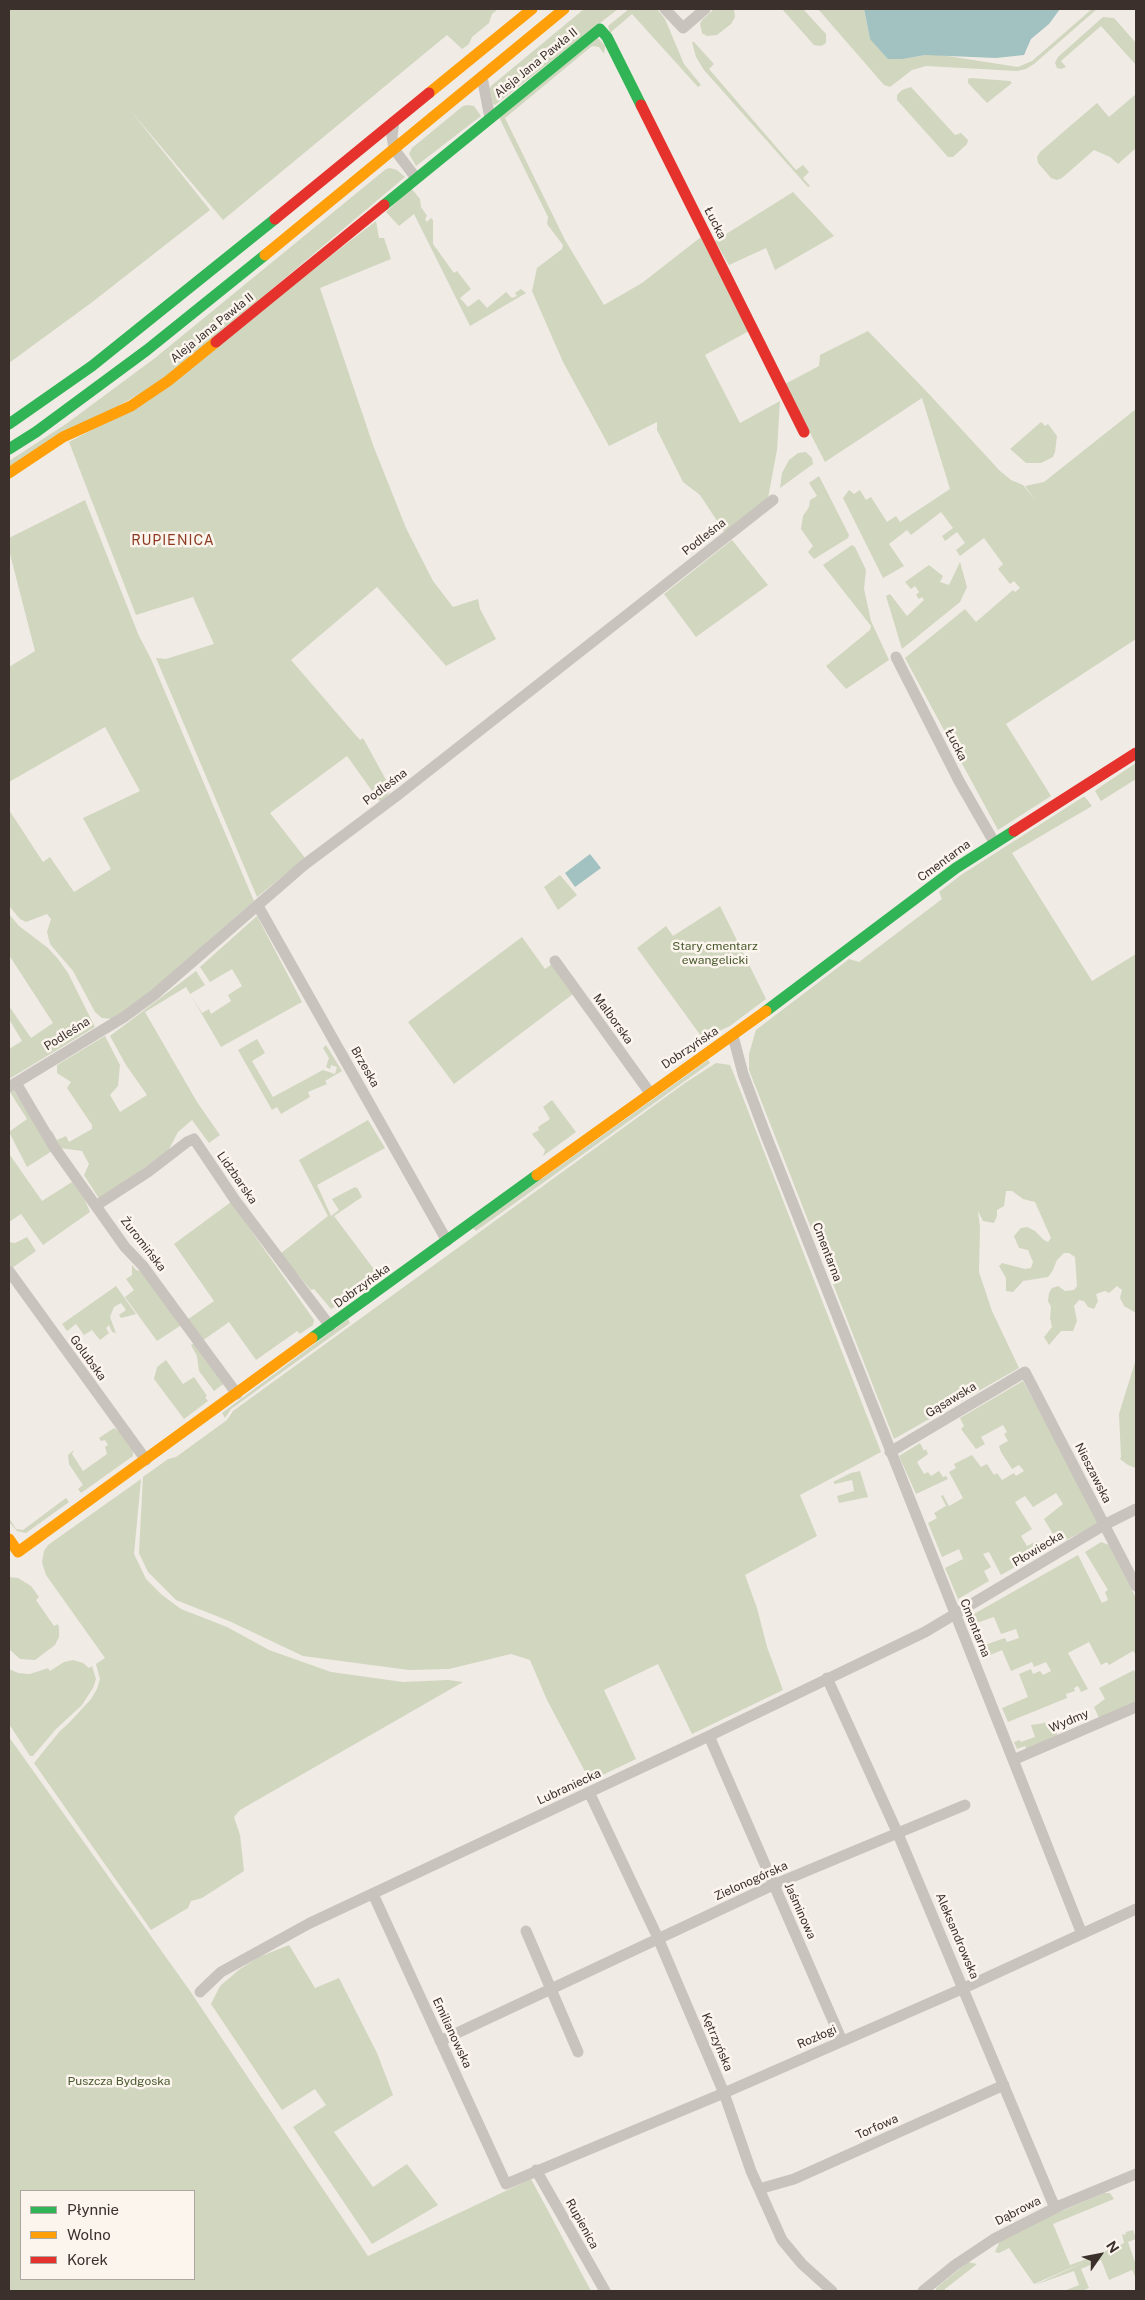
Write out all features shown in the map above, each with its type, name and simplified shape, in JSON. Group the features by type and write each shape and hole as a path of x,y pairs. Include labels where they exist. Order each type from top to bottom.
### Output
{"street":[{"path":"9,424 92,366 158,315 532,9"},
{"name":"Aleja Jana Pawła II","path":"9,449 36,432 147,350 564,9"},
{"path":"665,9 683,28 705,9"},
{"name":"Aleja Jana Pawła II","path":"9,474 63,437 130,406 168,381 600,29"},
{"name":"Łucka","path":"600,29 610,44 804,432"},
{"name":"Aleja Jana Pawła II","path":"482,77 490,118"},
{"path":"394,122 392,136 394,149 416,178"},
{"name":"Podleśna","path":"12,1085 124,1017 154,995 304,865 399,794 773,500"},
{"name":"Łucka","path":"896,657 959,781 994,842"},
{"name":"Cmentarna","path":"1082,1934 890,1452 743,1074 733,1036 956,868 1136,753"},
{"name":"Brzeska","path":"258,906 448,1241"},
{"name":"Malborska","path":"555,962 650,1093"},
{"name":"Dobrzyńska","path":"9,1560 650,1093 733,1036"},
{"name":"Żuromińska","path":"12,1085 125,1246 143,1266 237,1394"},
{"name":"Lidzbarska","path":"97,1205 148,1172 187,1142 194,1140 240,1207 330,1326"},
{"name":"Golubska","path":"9,1271 146,1460"},
{"name":"Gąsawska","path":"890,1452 1025,1372"},
{"name":"Nieszawska","path":"1025,1372 1136,1586"},
{"name":"Płowiecka","path":"955,1614 1104,1525 1136,1509"},
{"path":"9,1539 18,1552"},
{"name":"Lubraniecka","path":"200,1992 221,1972 310,1923 709,1736 826,1678 925,1632 955,1614"},
{"name":"Aleksandrowska","path":"826,1678 898,1834 1056,2208"},
{"name":"Wydmy","path":"1013,1760 1136,1707"},
{"name":"Jaśminowa","path":"709,1736 842,2041"},
{"name":"Kętrzyńska","path":"589,1792 658,1938 724,2094 758,2189 782,2240 802,2264 832,2291"},
{"name":"Zielonogórska","path":"440,2041 773,1885 965,1805"},
{"name":"Emilianowska","path":"373,1894 506,2184"},
{"name":"Rozłogi","path":"506,2184 724,2094 964,1988 1136,1909"},
{"path":"526,1931 578,2052"},
{"name":"Torfowa","path":"758,2189 794,2179 1004,2084"},
{"name":"Rupienica","path":"536,2170 604,2291"},
{"name":"Dąbrowa","path":"923,2291 984,2245 1056,2208 1136,2174"}],"green space":[{"path":"9,9 498,9 492,14 489,23 472,37 469,44 462,49 447,35 223,220 130,110 210,210 91,303 9,363"},
{"path":"584,9 618,9 495,105 493,104 491,86"},
{"path":"629,9 657,9 665,19 684,64 701,85 698,87 632,14 610,33 608,26"},
{"path":"714,9 734,9 735,17 731,24 717,35 707,36 702,33 700,24"},
{"path":"782,9 803,9 826,34 826,43 821,46 814,45"},
{"path":"818,9 864,9 870,39 903,59 925,55 941,55 1018,67 1032,61 1092,9 1097,9 1026,69 1017,71 926,66 912,70 890,87 884,85"},
{"path":"1103,17 1114,18 1136,43 1136,65 1101,26 1061,61 1066,67 1057,68 1055,63 1058,57"},
{"path":"598,38 605,46 604,54 599,47 592,46 505,118 565,240 604,305 642,283 701,237 749,331 705,355 740,423 780,401 777,450 768,498 725,533 700,495 683,482 657,430 657,422 609,446 563,362 532,291 537,268 562,249 563,245 547,224 548,217 499,117"},
{"path":"692,42 714,64 709,69 796,170 803,165 809,172 803,178 810,186 808,187 704,70 696,57"},
{"path":"968,79 1010,81 1012,83 987,103 968,83"},
{"path":"911,87 955,135 961,133 968,140 967,144 953,157 948,157 897,100 897,95 902,90"},
{"path":"1136,94 1136,148 1118,164 1110,157 1094,150 1062,178 1057,180 1051,178 1038,163 1037,157 1040,152 1097,103 1109,117"},
{"path":"463,106 474,106 481,116 416,166 409,154 412,148"},
{"path":"386,169 397,170 405,177 164,380 9,468 9,461 66,424 155,358"},
{"path":"411,188 420,199 421,207 427,216 425,219 427,222 431,218 433,220 433,244 454,273 457,271 471,289 460,298 468,307 479,299 487,308 506,292 512,298 517,296 515,293 521,289 526,293 470,326 414,214 399,226 386,212"},
{"path":"793,192 834,236 775,270 766,248 729,265 715,241"},
{"path":"376,221 379,238 384,238 391,259 320,288 373,445 406,528 433,581 453,607 478,599 480,609 496,639 446,666 377,587 291,660 360,740 363,738 391,789 388,795 380,802 347,756 270,813 305,858 257,897 156,658 166,659 214,644 193,597 136,615 69,442 133,408"},
{"path":"868,331 1000,471 1011,480 1023,485 1035,500 1025,486 1044,482 1136,409 1136,639 1006,724 1051,796 998,830 905,658 965,609 976,622 1013,590 1015,592 1020,588 1014,581 1010,584 998,569 1003,564 984,538 960,556 956,550 965,543 957,532 945,541 942,536 953,528 941,512 911,535 907,530 889,544 904,566 883,578 843,498 849,490 854,494 860,490 866,500 871,497 887,522 896,516 900,522 950,489 922,398 825,462 785,384 819,366 820,355"},
{"path":"1041,422 1045,426 1048,424 1057,436 1055,452 1053,457 1041,463 1026,463 1010,449"},
{"path":"806,452 812,458 813,464 780,488 782,473 789,460 798,453"},
{"path":"819,476 849,535 848,538 814,559 808,552 813,546 801,529 803,516 809,507 810,500 817,496 809,483"},
{"path":"85,500 139,636 151,659 254,901 142,999 112,1019 102,1018 95,1012 73,971 50,944 47,932 51,919 47,914 26,922 20,919 9,906 9,810 43,862 50,857 74,892 111,869 83,818 140,791 105,727 9,782 9,667 35,651 9,550 9,538"},
{"path":"732,540 768,585 696,637 664,594"},
{"path":"852,545 855,547 866,570 864,589 871,621 889,660 846,689 826,666 870,630 871,626 823,565"},
{"path":"960,562 967,587 960,602 902,649 886,596 890,594 907,616 924,600 922,597 919,599 916,595 919,592 915,586 911,589 905,582 929,565 943,576 940,582 949,585"},
{"path":"1136,763 1136,779 1101,801 1095,791"},
{"path":"1083,797 1092,806 1012,853 1092,981 1136,954 1136,1313 1124,1306 1120,1298 1122,1290 1117,1286 1109,1293 1105,1291 1096,1294 1098,1301 1094,1309 1088,1307 1084,1301 1079,1300 1074,1306 1077,1321 1073,1331 1061,1331 1049,1345 1044,1337 1052,1327 1050,1318 1051,1307 1048,1301 1049,1293 1052,1288 1058,1286 1065,1291 1074,1290 1077,1286 1075,1257 1069,1253 1064,1253 1057,1260 1048,1277 1023,1281 1013,1292 1006,1291 1006,1278 999,1266 1002,1263 1025,1269 1031,1268 1033,1262 1028,1250 1019,1248 1014,1236 1021,1228 1027,1227 1048,1242 1051,1238 1035,1202 1023,1199 1012,1191 1006,1191 1004,1206 997,1210 994,1223 983,1221 978,1211 980,1227 979,1272 992,1311 1019,1368 894,1439 749,1070 749,1054 756,1030 849,959 859,962 942,899 939,892 961,875"},
{"path":"560,875 577,895 558,910 544,887"},
{"name":"Stary cmentarz ewangelicki","path":"720,906 766,999 730,1026 695,1044 693,1042 701,1036 637,948 666,926 673,936"},
{"path":"9,914 19,926 48,948 58,959 68,973 95,1027 9,1079 9,1049 22,1041 9,1019 9,1006 31,1038 53,1023 9,955"},
{"path":"257,916 302,1002 221,1047 191,996 202,1013 209,1009 211,1014 231,1001 228,995 242,986 232,969 210,982 200,967"},
{"path":"522,937 545,969 552,964 573,994 454,1084 408,1022"},
{"path":"196,971 205,985 190,994 186,987 145,1012 197,1102 220,1135 209,1143 192,1120 178,1132 168,1151 100,1200 84,1175 89,1164 82,1151 60,1148 50,1133 52,1131 57,1140 66,1136 69,1142 92,1129 92,1125 67,1088 71,1082 57,1073 57,1065 105,1036 120,1065 118,1086 110,1095 120,1112 147,1095 126,1065 110,1036"},
{"path":"257,1039 265,1053 252,1061 273,1097 323,1070 335,1074 337,1067 331,1065 330,1069 326,1067 329,1058 323,1048 326,1045 342,1071 325,1081 327,1084 308,1092 310,1097 281,1114 277,1107 272,1110 238,1050"},
{"path":"708,1060 710,1063 476,1231 473,1228"},
{"path":"716,1063 730,1065 733,1072 881,1452 800,1495 817,1536 745,1575 757,1608 767,1647 783,1690 692,1734 658,1664 604,1690 636,1759 590,1781 547,1700 530,1660 511,1654 449,1669 409,1670 303,1656 229,1621 176,1600 148,1572 139,1553 143,1477 168,1459 176,1457 227,1420 233,1411 685,1083"},
{"path":"14,1091 52,1151 27,1167 9,1132 27,1119 10,1092"},
{"path":"552,1100 576,1132 543,1156 545,1150 532,1134 539,1130 538,1127 550,1119 543,1107"},
{"path":"368,1120 385,1148 317,1185 331,1216 339,1210 332,1199 355,1187 358,1189 362,1197 334,1216 376,1272 371,1282 368,1279 363,1282 366,1286 351,1297 348,1293 343,1296 346,1301 331,1309 314,1289 311,1290 280,1254 328,1216 299,1160"},
{"path":"10,1155 42,1201 72,1182 84,1198 90,1212 43,1245 21,1214 9,1222"},
{"path":"231,1202 314,1320 313,1325 300,1334 297,1331 256,1360 229,1322 202,1341 187,1320 214,1301 174,1244"},
{"path":"27,1237 36,1251 12,1268 9,1263 9,1242 15,1243"},
{"path":"132,1265 136,1270 145,1272 183,1324 157,1341 125,1297 134,1290 126,1279 132,1275"},
{"path":"116,1286 136,1314 121,1318 119,1315 126,1310 121,1303 114,1307 110,1317 116,1333 112,1332 109,1325 106,1328 109,1333 100,1340 92,1330 84,1335 76,1324 67,1331 62,1324"},
{"path":"348,1319 350,1323 231,1409 225,1418 222,1413"},
{"path":"196,1342 226,1382 214,1391 199,1371 197,1356 191,1345"},
{"path":"1136,1359 1136,1468 1120,1459 1119,1414"},
{"path":"166,1360 183,1384 194,1377 207,1396 205,1397 208,1401 184,1419 154,1379 157,1367"},
{"path":"1023,1381 1100,1523 1064,1541 1058,1531 1053,1534 1044,1519 1063,1504 1056,1493 1033,1507 1025,1496 1015,1502 1032,1529 1021,1536 1027,1546 1037,1541 1043,1551 1001,1575 989,1552 983,1554 991,1567 984,1571 989,1581 958,1599 945,1568 963,1559 959,1549 942,1557 928,1523 937,1518 934,1513 946,1506 941,1496 943,1495 949,1506 963,1498 949,1472 956,1468 954,1464 972,1455 981,1467 987,1464 994,1475 997,1473 1002,1480 1014,1473 1016,1476 1024,1471 1019,1465 1012,1469 1001,1452 999,1446 1008,1441 1004,1434 1007,1432 1003,1425 981,1437 985,1444 976,1449 961,1429 964,1426 960,1418"},
{"path":"114,1428 120,1432 133,1451 133,1456 81,1493 78,1489 83,1485 69,1464 68,1455 74,1450 72,1454 83,1471 107,1454 105,1447 108,1445 105,1440 101,1441 99,1438"},
{"path":"920,1443 928,1454 917,1462 924,1474 928,1472 931,1476 939,1471 943,1477 946,1476 948,1479 916,1494 899,1456"},
{"path":"860,1471 868,1497 839,1503 837,1496 854,1491 852,1480 835,1484 833,1482 851,1473"},
{"path":"141,1479 134,1554 146,1579 162,1595 181,1609 227,1627 269,1650 331,1672 403,1682 448,1680 463,1682 240,1810 234,1817 240,1835 244,1871 202,1898 191,1901 188,1908 151,1930 34,1763 60,1731 91,1699 100,1679 96,1664 105,1658 46,1575 42,1562 44,1551 48,1545"},
{"path":"66,1498 69,1502 26,1533 17,1531 9,1522 9,1518 16,1529 23,1530"},
{"path":"1101,1542 1109,1545 1136,1598 1136,1655 1133,1651 1109,1665 1107,1662 1101,1665 1089,1642 1068,1653 1088,1689 1081,1692 1078,1686 1074,1688 1075,1691 1066,1694 1067,1698 1008,1722 1002,1708 1028,1697 1019,1674 1031,1669 1033,1674 1040,1671 1043,1675 1051,1671 1046,1662 1034,1667 1032,1662 1011,1671 1002,1650 983,1658 979,1647 1005,1638 1007,1642 1019,1638 1016,1629 1001,1634 994,1617 976,1623 980,1634 973,1637 965,1619 1078,1555 1102,1603 1108,1600 1105,1592 1108,1590 1085,1552"},
{"path":"9,1577 18,1578 31,1586 39,1597 36,1600 54,1626 58,1624 59,1637 55,1645 35,1660 20,1659 9,1649"},
{"path":"73,1660 83,1663 89,1668 92,1666 96,1679 93,1688 82,1705 56,1729 33,1756 30,1756 9,1724 9,1669 18,1673 30,1674 48,1668 50,1671 64,1662"},
{"path":"1134,1670 1136,1674 1136,1702 1099,1718 1094,1707 1105,1699 1099,1688"},
{"path":"1051,1722 1053,1732 1056,1731 1058,1737 1026,1749 1025,1746 1017,1749 1014,1742 1020,1740 1021,1742 1035,1737 1031,1725"},
{"name":"Puszcza Bydgoska","path":"9,1737 190,1991 368,2256 531,2179 591,2291 9,2291"},
{"path":"289,1945 315,1988 339,1978 377,2053 393,2095 334,2132 373,2187 407,2164 438,2205 372,2244 293,2127 326,2105 315,2089 282,2110 211,2004 220,1986 240,1969 259,1957"},
{"path":"1104,2193 1110,2193 1114,2199 1053,2224 1070,2265 1124,2243 1122,2234 1125,2235 1126,2232 1133,2230 1136,2239 1128,2242 1136,2265 1136,2278 1132,2270 1109,2280 1101,2260 1081,2269 1089,2288 1082,2291 1064,2291 1079,2285 1074,2271 1035,2285 1087,2261 1034,2284 1009,2248 999,2253 995,2252 1000,2241 1038,2221"},
{"path":"968,2262 977,2264 945,2289 945,2291 936,2291 936,2288"}],"water":[{"path":"864,9 1060,9 1049,24 1031,39 1024,55 996,58 925,55 903,59 888,59 870,39"},
{"path":"590,854 601,868 575,887 565,873"}],"traffic: fast":[{"path":"384,205 600,29 607,37 641,105"},
{"path":"9,424 92,366 275,219"},
{"path":"9,449 36,432 147,350 265,255"},
{"path":"766,1011 956,868 1014,831"},
{"path":"312,1338 537,1175"}],"traffic: slow":[{"path":"429,93 532,9"},
{"path":"265,255 564,9"},
{"path":"9,473 63,437 131,406 168,381 216,342"},
{"path":"537,1175 766,1011"},
{"path":"9,1539 18,1552 312,1338"}],"traffic: jam":[{"path":"275,219 429,93"},
{"path":"641,105 804,432"},
{"path":"216,342 384,205"},
{"path":"1014,831 1136,753"}],"district":[{"name":"RUPIENICA","path":"173,541"}]}
